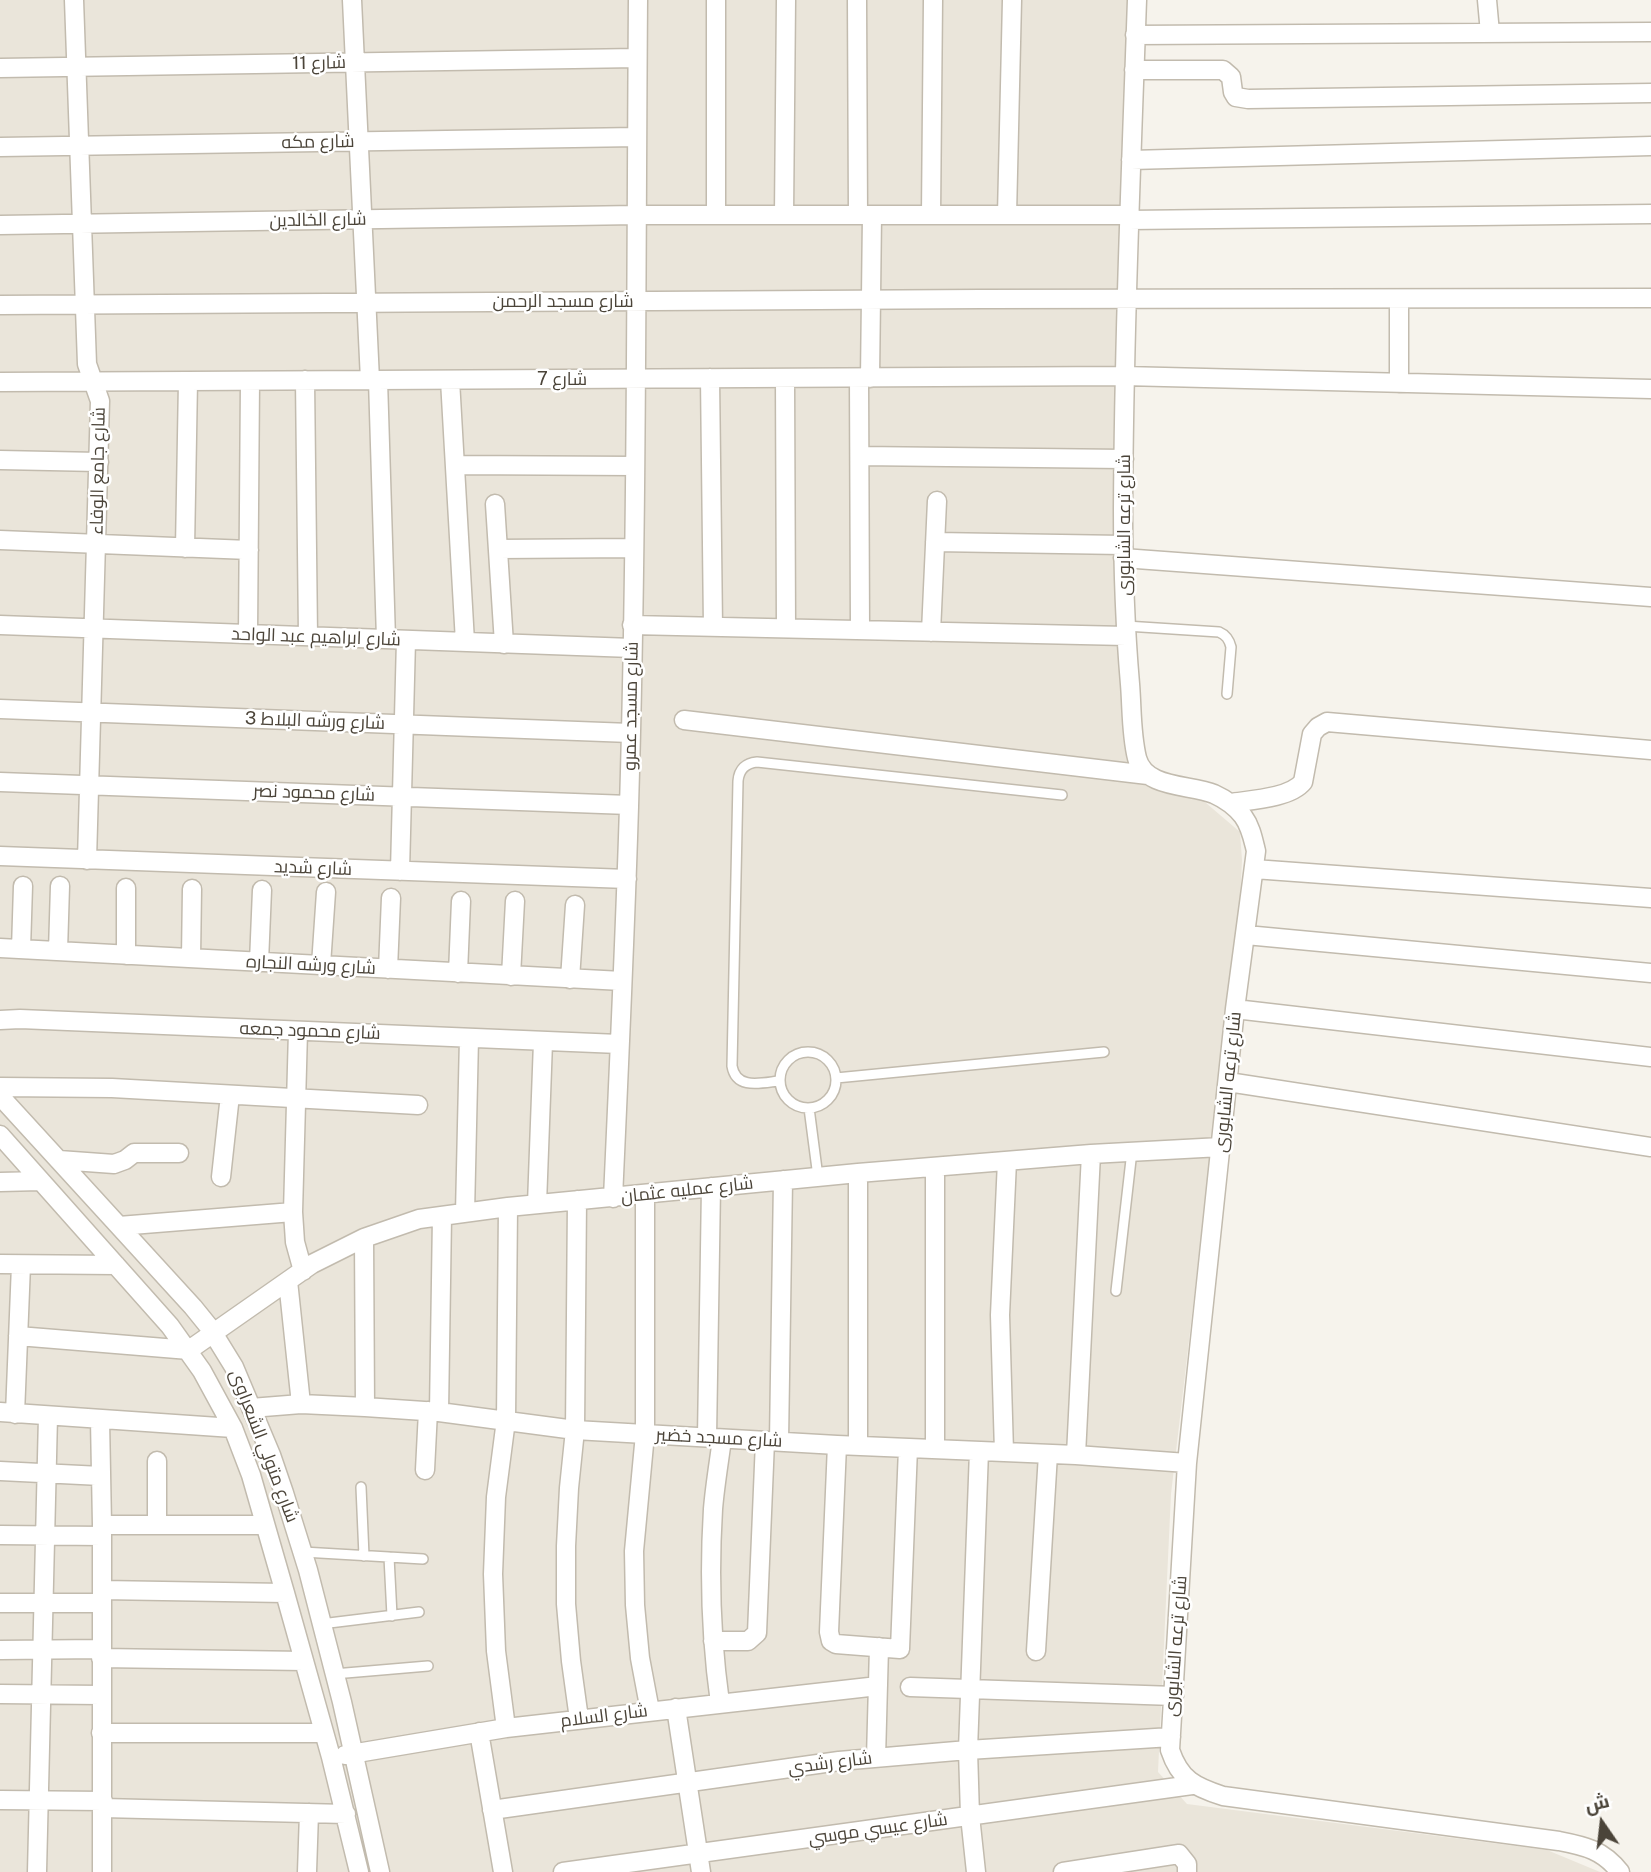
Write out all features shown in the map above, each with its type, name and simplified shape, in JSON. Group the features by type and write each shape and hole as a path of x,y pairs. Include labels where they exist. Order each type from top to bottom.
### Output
{"street":[{"name":"شارع جامع الوفاء","path":"74,0 87,364 100,401 88,860"},
{"path":"352,0 386,639"},
{"name":"شارع مسجد عمرو","path":"613,1198 631,733 638,0"},
{"path":"716,0 716,215"},
{"path":"784,215 786,0"},
{"path":"857,0 871,299 860,456 860,630"},
{"path":"931,215 933,0"},
{"path":"1007,215 1013,0"},
{"path":"1136,0 1143,0"},
{"name":"شارع ترعه الشابورى","path":"1136,0 1124,376 1123,551 1135,747 1141,769 1148,775"},
{"path":"1487,0 1490,33"},
{"path":"1135,35 1651,32"},
{"name":"شارع 11","path":"0,68 637,58"},
{"path":"1134,70 1223,70 1231,77 1236,97 1248,99 1651,93"},
{"name":"شارع مكه","path":"0,147 637,137"},
{"path":"1131,160 1651,146"},
{"name":"شارع الخالدين","path":"0,225 636,215 1007,215 1129,218 1651,214"},
{"name":"شارع مسجد الرحمن","path":"0,304 1651,298"},
{"path":"1399,299 1399,383"},
{"name":"شارع 7","path":"0,382 1124,376 1651,388"},
{"path":"710,378 713,627"},
{"path":"785,378 786,628"},
{"path":"248,634 250,380"},
{"path":"305,380 308,636"},
{"path":"450,380 465,642"},
{"path":"185,548 188,381"},
{"path":"860,456 1124,459"},
{"path":"0,460 99,462"},
{"path":"455,465 635,466"},
{"path":"931,632 937,501"},
{"path":"495,504 504,644"},
{"path":"0,540 248,550"},
{"path":"935,542 1123,551 1651,597"},
{"path":"498,549 634,548"},
{"name":"شارع ابراهيم عبد الواحد","path":"0,625 632,648"},
{"path":"632,625 931,632 1126,631"},
{"path":"400,871 406,640"},
{"name":"شارع ورشه البلاط 3","path":"0,709 631,733"},
{"path":"684,720 1148,775 1161,781 1213,793 1231,803 1298,788 1303,782 1312,734 1327,722 1651,750"},
{"name":"شارع محمود نصر","path":"0,782 629,805"},
{"name":"شارع ترعه الشابورى","path":"1192,1785 1175,1766 1170,1750 1187,1462 1235,1009 1256,851 1252,833 1231,803"},
{"name":"شارع شديد","path":"0,856 626,879"},
{"path":"1255,869 1651,898"},
{"path":"21,949 23,886"},
{"path":"58,951 60,886"},
{"path":"126,888 126,955"},
{"path":"191,958 192,889"},
{"path":"259,962 261,890"},
{"path":"321,965 326,892"},
{"path":"388,969 391,898"},
{"path":"458,973 461,901"},
{"path":"511,976 515,901"},
{"path":"570,979 575,905"},
{"path":"1246,935 1651,973"},
{"name":"شارع ورشه النجاره","path":"0,948 622,981"},
{"path":"1235,1009 1651,1057"},
{"name":"شارع محمود جمعه","path":"0,1020 619,1044"},
{"path":"298,1031 293,1212 301,1404"},
{"path":"465,1213 469,1038"},
{"path":"537,1204 543,1042"},
{"path":"1228,1082 1651,1146"},
{"path":"0,1087 112,1088 418,1105"},
{"path":"221,1177 230,1095"},
{"name":"شارع متولي الشعراوى","path":"0,1096 193,1307 214,1333 234,1367 284,1493 303,1552 354,1753 380,1872"},
{"name":"شارع متولي الشعراوى","path":"0,1135 170,1326 189,1350 233,1428 251,1475 285,1593 331,1757 359,1872"},
{"name":"شارع عمليه عثمان","path":"189,1350 295,1276 364,1238 419,1219 508,1206 858,1173 1132,1151 1221,1147"},
{"path":"59,1160 114,1164 134,1153 179,1153"},
{"path":"1076,1455 1091,1154"},
{"path":"1004,1452 1000,1315 1007,1161"},
{"path":"935,1167 935,1449"},
{"path":"858,1173 858,1446"},
{"path":"713,1641 748,1641 757,1633 772,1441 783,1180"},
{"path":"0,1182 40,1181"},
{"path":"711,1187 715,1438 710,1573 713,1641 720,1703"},
{"path":"645,1194 645,1434 634,1551 640,1658 650,1711"},
{"path":"577,1200 576,1430 568,1499 566,1604 579,1719"},
{"path":"506,1728 496,1651 493,1574 496,1497 506,1420 508,1206"},
{"path":"119,1226 293,1212"},
{"path":"425,1470 433,1412 442,1216"},
{"path":"364,1238 365,1407"},
{"path":"0,1264 116,1265"},
{"path":"21,1265 18,1336 7,1413 233,1428"},
{"path":"18,1336 189,1350"},
{"name":"شارع مسجد خضير","path":"251,1408 301,1404 365,1407 433,1412 576,1430 1187,1462"},
{"path":"37,1872 48,1416"},
{"path":"100,1420 102,1872"},
{"path":"837,1445 829,1636 836,1644 900,1649 908,1448"},
{"path":"976,1872 970,1816 968,1750 979,1451"},
{"path":"1035,1651 1048,1454"},
{"path":"157,1461 157,1525"},
{"path":"0,1471 101,1476"},
{"path":"0,1535 45,1536 157,1525 265,1525"},
{"path":"0,1603 102,1596 285,1593"},
{"path":"876,1758 879,1647"},
{"path":"0,1650 304,1661"},
{"name":"شارع السلام","path":"331,1757 506,1728 878,1686"},
{"path":"910,1688 1174,1696"},
{"path":"0,1694 101,1695"},
{"path":"676,1708 701,1872"},
{"path":"479,1732 503,1872"},
{"path":"102,1733 324,1733"},
{"name":"شارع رشدي","path":"492,1810 839,1761 1171,1737"},
{"path":"1192,1785 1223,1796 1559,1841 1587,1847 1612,1862 1620,1872"},
{"name":"شارع عيسي موسي","path":"563,1872 1192,1785"},
{"path":"0,1800 346,1814"},
{"path":"307,1872 309,1813"},
{"path":"1063,1872 1099,1869 1179,1854 1187,1864 1187,1872"}],"lane":[{"path":"1126,631 1224,634 1231,647 1227,694"},
{"path":"779,1081 748,1084 734,1075 732,1066 738,781 741,770 757,762 1062,795"},
{"path":"807,1051 823,1056 834,1070 836,1078 835,1087 825,1102 809,1108 800,1107 785,1097 779,1081 784,1064 790,1058 807,1051"},
{"path":"836,1078 1104,1052"},
{"path":"809,1108 818,1177"},
{"path":"1116,1291 1132,1151"},
{"path":"361,1486 364,1556"},
{"path":"303,1552 423,1559"},
{"path":"389,1557 393,1616"},
{"path":"321,1624 419,1612"},
{"path":"334,1674 428,1666"}],"shaded area":[{"path":"0,0 1128,0 1117,519 1127,761 1150,783 1199,797 1240,832 1242,860 1240,905 1171,1494 1158,1772 1187,1804 1547,1850 1600,1872 0,1872"}]}
